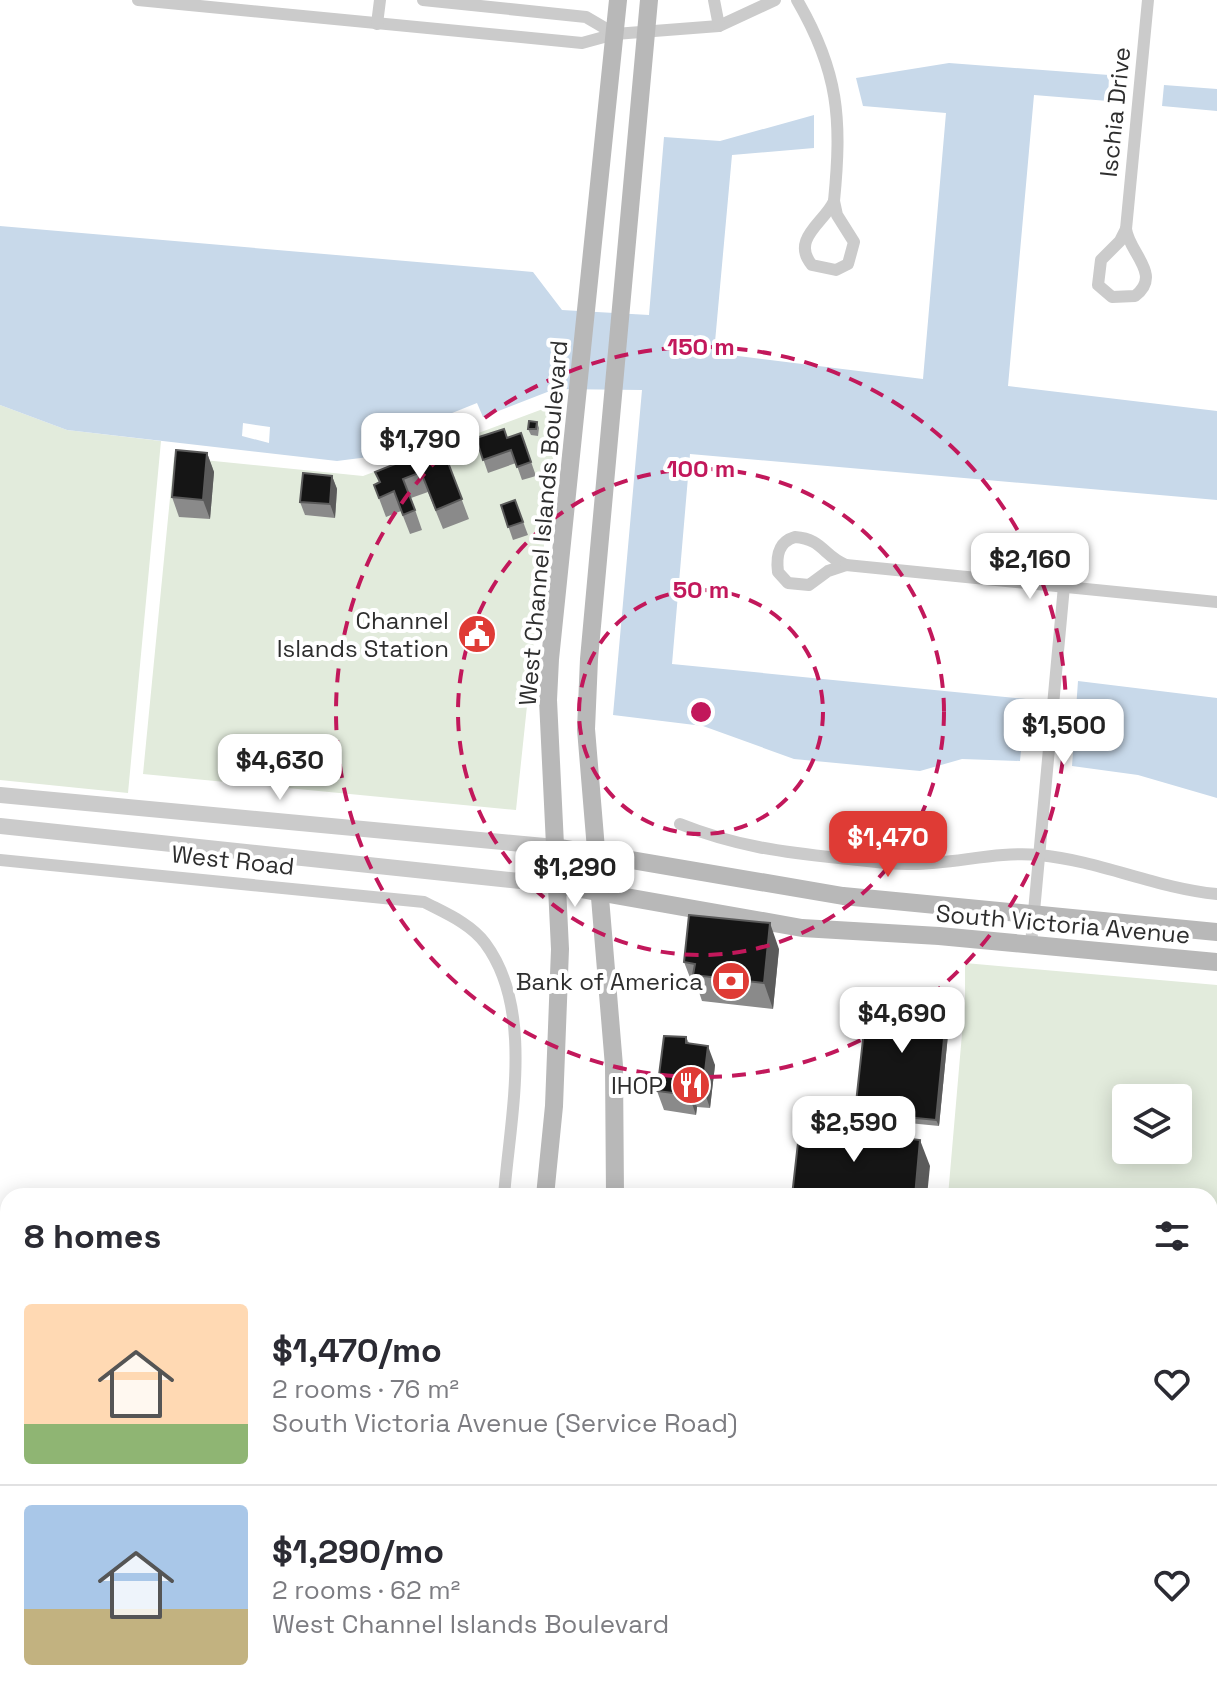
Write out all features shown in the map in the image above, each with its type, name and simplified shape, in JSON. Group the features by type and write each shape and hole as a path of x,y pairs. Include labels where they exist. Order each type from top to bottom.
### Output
{"main road":[{"name":"West Channel Islands Boulevard","path":"546,1188 558,1024 558,885 548,700 550,659 618,0"},
{"path":"615,1188 614,1066 587,715 611,401 649,0"},
{"name":"South Victoria Avenue","path":"555,847 807,891 1217,932"},
{"name":"South Victoria Avenue","path":"558,885 815,929 868,930 1217,962"}],"street":[{"path":"138,0 197,3 582,43 615,34 719,26 775,0"},
{"path":"377,24 380,0"},
{"path":"423,0 495,3 586,17 615,34"},
{"path":"714,0 719,26"},
{"path":"797,0 822,46 835,88 840,133 834,201 837,215 854,242 848,264 834,270 812,265 805,252 809,231 828,213 834,201"},
{"name":"Ischia Drive","path":"1126,229 1148,0"},
{"path":"1126,229 1129,244 1145,266 1145,283 1135,296 1112,297 1099,287 1099,265 1126,229"},
{"path":"846,565 830,557 816,540 795,537 781,546 777,565 786,582 804,586 831,569 846,565 1217,602"},
{"path":"1031,944 1064,586"},
{"name":"South Victoria Avenue","path":"0,795 555,847"},
{"path":"680,824 751,848 892,863 926,864 1016,853 1041,855 1101,864 1168,887 1217,894"},
{"name":"South Victoria Avenue","path":"0,826 558,885"},
{"name":"West Road","path":"0,860 424,902 458,919 484,942 510,989 516,1038 505,1188"}],"green space":[{"path":"559,403 516,810 143,774 174,457 363,476"},
{"path":"0,405 67,430 161,441 128,793 0,780"},
{"path":"965,963 1217,985 1217,1188 949,1188 965,999"}],"water":[{"path":"949,63 1109,75 1108,101 1034,95 1008,386 1217,411 1217,500 690,454 672,664 1026,699 1020,761 962,759 920,771 794,759 703,726 613,715 642,390 555,389 483,417 477,403 385,440 384,455 337,461 67,430 0,405 0,226 533,272 562,310 649,315 664,137 720,141 814,115 814,148 732,155 714,353 923,379 946,113 863,106 856,78"},
{"path":"1164,85 1217,89 1217,111 1162,106"},
{"path":"1078,681 1217,698 1217,798 1138,775 1072,766"}],"pier":[{"path":"243,423 270,427 269,443 242,436"}],"building":[{"path":"529,421 537,422 536,429 528,429"},
{"path":"504,429 507,438 521,433 531,462 517,467 511,450 483,460 476,438"},
{"path":"176,450 207,453 203,500 172,497"},
{"path":"444,452 462,499 436,510 421,472 403,479 415,510 403,515 394,491 379,498 374,485 380,482 375,472 415,456 417,462"},
{"path":"303,473 332,476 330,504 300,502"},
{"path":"515,500 523,522 508,527 501,505"},
{"path":"689,915 770,923 764,983 693,975 695,964 684,962"},
{"path":"881,990 948,998 936,1120 855,1112 867,1003"},
{"path":"664,1036 686,1037 686,1043 708,1046 703,1088 689,1087 689,1095 657,1091"},
{"path":"800,1125 920,1140 916,1188 793,1188"}],"place":[{"name":"Channel Islands Station","path":"477,634"},
{"name":"Bank of America","path":"731,981"},
{"name":"IHOP","path":"691,1085"}]}
